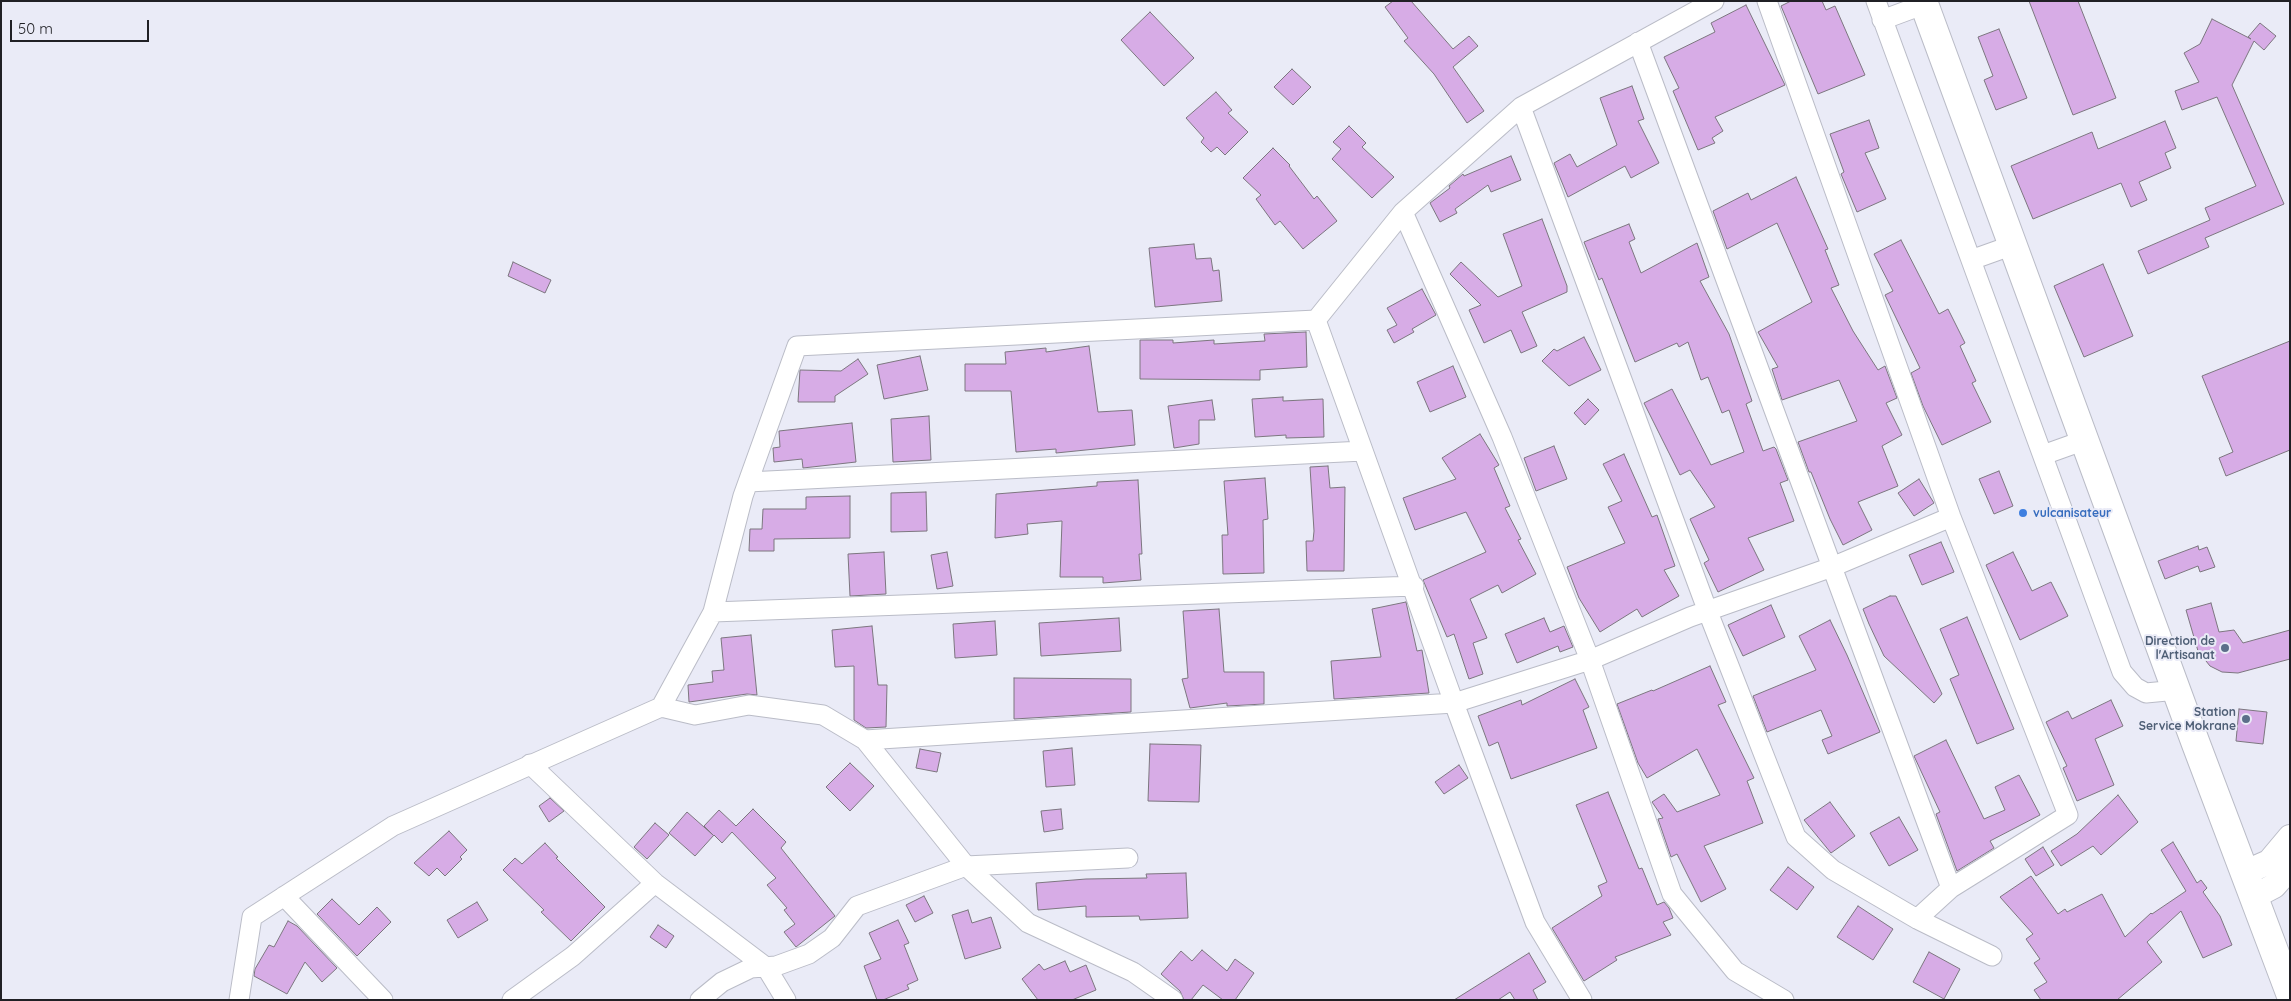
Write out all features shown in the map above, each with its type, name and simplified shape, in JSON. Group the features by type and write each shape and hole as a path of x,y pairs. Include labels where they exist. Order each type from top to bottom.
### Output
{"highway":[{"path":"1924,3 2248,885 2290,993"}],"main road":[{"path":"2248,885 2290,837"},
{"path":"2248,885 2274,886 2290,868"}],"street":[{"path":"661,707 713,612 748,482 797,346 1316,320 1403,212 1521,107 1714,1"},
{"path":"1768,1 1951,516 2068,815 1950,888 1917,919"},
{"path":"1876,1 2122,672 2135,687 2146,693 2176,690"},
{"path":"1882,20 1924,3"},
{"path":"1638,42 1950,888"},
{"path":"1521,107 1708,612 1796,837 1833,870 1917,919 1992,956"},
{"path":"1403,212 1502,437 1590,660 1672,894 1735,971 1784,1000"},
{"path":"1971,260 2013,245"},
{"path":"1316,320 1535,922 1582,1000"},
{"path":"2043,454 2085,440"},
{"path":"748,482 1363,451"},
{"path":"865,740 1454,703 1590,660 1708,612 1832,567 1951,516"},
{"path":"713,612 1414,586"},
{"path":"239,1000 252,917 393,826 661,707 695,715 749,705 823,715 865,740 966,866 1028,923 1133,972 1173,1000"},
{"path":"530,764 655,883 766,967 786,1000"},
{"path":"700,1000 722,982 751,968 789,962 809,954 832,938 857,906 966,866 1128,858"},
{"path":"512,1000 573,956 655,883"},
{"path":"284,896 383,1000"}],"building":[{"path":"1393,1 1411,1 1453,49 1469,36 1478,46 1453,67 1484,111 1467,123 1434,74 1404,41 1408,38 1385,7"},
{"path":"1791,1 1822,1 1826,10 1835,6 1865,75 1818,94 1781,6"},
{"path":"2029,1 2078,1 2116,98 2073,115"},
{"path":"1746,5 1785,85 1715,117 1723,131 1712,138 1715,143 1698,150 1673,91 1679,88 1664,57 1715,32 1711,23"},
{"path":"1150,12 1194,58 1164,86 1121,40"},
{"path":"2212,19 2251,39 2248,37 2260,23 2276,36 2264,50 2254,41 2232,85 2284,204 2205,238 2209,247 2148,274 2138,251 2210,220 2205,208 2256,186 2217,97 2182,110 2175,91 2199,82 2184,53 2200,44"},
{"path":"1999,29 2027,98 1996,110 1984,80 1993,76 1978,37"},
{"path":"1292,69 1311,87 1293,105 1274,87"},
{"path":"1632,86 1644,119 1638,121 1659,163 1631,178 1625,166 1568,197 1554,163 1570,154 1577,167 1617,145 1600,98"},
{"path":"1216,92 1232,110 1228,113 1248,132 1225,155 1217,147 1211,152 1201,142 1204,138 1186,118"},
{"path":"1869,120 1879,148 1865,153 1886,199 1857,212 1841,174 1844,172 1830,134"},
{"path":"2165,121 2176,148 2165,153 2171,168 2139,182 2147,200 2131,207 2121,183 2033,219 2011,166 2092,132 2098,149"},
{"path":"1349,126 1366,143 1362,147 1394,177 1372,198 1332,159 1341,149 1333,142"},
{"path":"1273,148 1290,165 1314,199 1317,196 1337,221 1303,249 1280,221 1275,225 1256,199 1261,195 1243,178"},
{"path":"1511,156 1521,180 1491,192 1488,185 1455,209 1457,213 1440,222 1430,203 1450,188 1449,186 1463,174 1464,176"},
{"path":"1796,177 1828,249 1825,250 1839,285 1831,288 1853,331 1878,370 1885,366 1897,398 1886,403 1902,435 1882,446 1898,486 1858,502 1872,530 1843,545 1811,472 1809,472 1798,442 1857,421 1839,380 1782,400 1772,369 1778,367 1758,332 1812,302 1777,223 1727,249 1713,211 1748,193 1751,200"},
{"path":"1542,219 1567,286 1567,292 1522,312 1537,346 1521,353 1511,330 1484,343 1469,310 1481,305 1450,274 1461,262 1498,297 1522,286 1503,234"},
{"path":"1629,224 1635,239 1629,242 1641,273 1697,243 1709,277 1700,281 1729,334 1752,401 1746,404 1763,451 1774,447 1776,449 1788,480 1780,483 1794,521 1748,538 1764,570 1718,592 1704,563 1709,560 1690,519 1715,507 1690,470 1680,475 1644,403 1672,389 1711,465 1744,452 1729,410 1722,413 1708,377 1701,380 1688,342 1679,347 1677,343 1635,362 1602,278 1599,280 1584,242"},
{"path":"1901,240 1939,314 1948,309 1965,343 1960,346 1976,381 1972,383 1991,422 1942,445 1923,406 1911,373 1920,368 1885,295 1893,291 1874,254"},
{"path":"1194,244 1196,259 1211,258 1213,271 1219,270 1222,301 1155,307 1149,248"},
{"path":"513,262 551,280 545,293 508,276"},
{"path":"2103,264 2133,336 2084,357 2054,286"},
{"path":"1422,289 1436,315 1412,329 1414,332 1394,343 1387,330 1397,325 1387,308"},
{"path":"1306,332 1307,367 1260,370 1260,380 1140,379 1140,340 1173,340 1173,343 1214,340 1214,344 1265,341 1264,334"},
{"path":"1584,337 1601,370 1569,386 1542,361 1554,349 1557,351"},
{"path":"2290,341 2290,450 2226,476 2219,458 2233,452 2202,376"},
{"path":"1089,346 1098,412 1132,410 1135,445 1056,453 1056,449 1016,452 1011,391 965,391 965,364 1006,364 1005,352 1046,348 1046,352"},
{"path":"920,356 928,390 884,399 877,365"},
{"path":"858,359 868,374 835,396 835,402 798,402 800,370 841,371"},
{"path":"1453,366 1466,397 1430,412 1417,382"},
{"path":"1283,397 1283,401 1323,399 1324,437 1286,438 1286,435 1255,437 1252,399"},
{"path":"1588,399 1599,410 1585,425 1574,413"},
{"path":"1212,400 1215,420 1199,420 1199,444 1174,448 1168,406"},
{"path":"929,416 931,460 893,462 891,419"},
{"path":"852,423 856,462 803,468 802,459 774,462 773,448 780,447 779,431"},
{"path":"1480,434 1499,465 1494,468 1510,506 1505,508 1521,539 1518,540 1536,574 1502,593 1498,585 1470,599 1487,638 1473,643 1483,674 1469,679 1454,634 1447,637 1423,580 1486,552 1466,512 1415,530 1403,498 1456,479 1442,458"},
{"path":"1554,446 1567,479 1536,491 1524,458"},
{"path":"1624,454 1652,517 1657,515 1675,566 1664,570 1679,596 1642,617 1637,609 1600,632 1579,598 1567,567 1625,543 1608,507 1622,501 1603,464"},
{"path":"1328,466 1330,488 1345,487 1344,571 1307,571 1306,541 1313,541 1314,531 1310,467"},
{"path":"1999,471 2013,506 1994,514 1979,479"},
{"path":"1265,478 1268,519 1263,520 1264,573 1223,574 1222,535 1228,535 1224,481"},
{"path":"1919,479 1934,503 1914,516 1898,493"},
{"path":"1138,480 1142,554 1139,554 1141,580 1103,583 1103,577 1060,577 1062,521 1027,524 1028,534 995,538 996,494 1097,486 1097,482"},
{"path":"926,492 927,531 891,532 891,493"},
{"path":"850,496 850,538 774,539 774,551 749,551 750,529 762,529 763,509 806,509 806,497"},
{"path":"1941,542 1954,572 1922,585 1909,555"},
{"path":"2198,546 2199,550 2207,547 2215,567 2200,572 2198,566 2165,579 2158,561"},
{"path":"884,552 886,594 850,596 848,554"},
{"path":"947,552 953,586 937,589 931,555"},
{"path":"2013,552 2032,591 2051,582 2068,616 2020,640 1986,565"},
{"path":"1890,596 1896,596 1942,694 1934,703 1884,656 1869,624 1863,609"},
{"path":"1406,602 1417,651 1422,650 1429,693 1334,699 1331,661 1381,657 1372,609"},
{"path":"2211,603 2219,632 2234,630 2243,643 2290,630 2290,659 2238,673 2222,672 2210,666 2198,651 2186,610"},
{"path":"1771,605 1785,637 1743,656 1728,625"},
{"path":"1219,609 1224,672 1264,672 1264,704 1227,706 1227,703 1190,708 1182,679 1188,678 1183,611"},
{"path":"1967,617 2014,729 1977,744 1950,679 1959,675 1940,629"},
{"path":"1119,618 1121,651 1041,656 1039,623"},
{"path":"1544,618 1550,632 1564,626 1573,647 1560,652 1558,646 1517,663 1505,634"},
{"path":"1830,620 1880,732 1828,754 1822,740 1832,736 1821,710 1767,732 1753,696 1816,670 1799,636"},
{"path":"995,621 997,655 955,658 953,624"},
{"path":"872,626 878,685 887,685 886,727 866,728 854,720 854,666 835,667 832,630"},
{"path":"751,635 757,695 747,694 689,702 688,685 713,682 712,671 724,670 721,638"},
{"path":"1710,666 1726,702 1718,705 1754,778 1747,781 1763,823 1704,846 1726,889 1701,902 1677,854 1671,857 1658,819 1663,818 1652,802 1664,794 1677,812 1720,795 1697,749 1647,778 1638,763 1617,704 1653,691"},
{"path":"1014,678 1131,679 1131,712 1014,719"},
{"path":"1575,679 1589,707 1583,710 1597,748 1511,779 1498,742 1489,746 1478,716 1521,700 1522,705"},
{"path":"2111,700 2123,726 2095,739 2114,785 2077,801 2063,768 2067,766 2046,722 2068,711 2072,719"},
{"path":"2239,709 2267,712 2263,744 2236,741"},
{"path":"1946,740 1984,819 2005,810 1995,787 2019,775 2040,815 1990,841 1994,848 1957,871 1936,814 1940,812 1914,756"},
{"path":"1150,744 1201,745 1199,802 1148,801"},
{"path":"1072,748 1075,785 1046,787 1043,751"},
{"path":"920,749 941,753 937,772 916,768"},
{"path":"850,763 874,786 850,811 826,787"},
{"path":"1459,765 1468,778 1444,794 1435,782"},
{"path":"1608,792 1639,869 1642,868 1657,905 1664,902 1669,908 1673,918 1663,922 1671,935 1615,957 1617,960 1584,981 1552,928 1602,896 1598,886 1607,882 1576,805"},
{"path":"2118,795 2138,822 2101,855 2093,846 2061,866 2051,851 2077,834"},
{"path":"550,798 564,811 549,822 539,806"},
{"path":"1830,802 1855,836 1831,853 1804,820"},
{"path":"753,809 786,842 781,848 835,916 796,947 784,932 795,924 784,910 787,908 767,885 776,878 732,832 722,843 714,835 695,856 669,833 687,812 713,835 704,826 719,810 736,826"},
{"path":"1061,809 1063,829 1044,832 1041,811"},
{"path":"1899,817 1918,850 1889,866 1870,833"},
{"path":"655,823 669,835 647,859 634,847"},
{"path":"449,831 467,850 460,857 462,859 445,876 437,868 429,876 414,863"},
{"path":"2173,842 2197,883 2201,880 2207,888 2203,892 2220,916 2232,945 2203,958 2181,911 2147,942 2162,962 2117,1000 2041,1000 2034,990 2047,982 2034,963 2040,959 2026,939 2033,934 2000,897 2031,876 2058,914 2065,909 2067,912 2102,894 2125,937 2151,913 2186,891 2161,850"},
{"path":"545,843 558,857 556,858 605,907 571,941 541,912 544,910 503,870 515,858 522,864"},
{"path":"2043,847 2054,865 2036,876 2025,859"},
{"path":"1788,867 1814,887 1797,910 1770,890"},
{"path":"1186,873 1188,918 1140,920 1139,916 1086,917 1086,906 1038,910 1036,883 1086,879 1147,878 1146,874"},
{"path":"924,896 933,913 915,922 906,905"},
{"path":"332,899 359,925 377,907 391,922 357,956 317,914"},
{"path":"477,902 488,920 458,938 447,920"},
{"path":"1858,906 1893,929 1873,960 1837,937"},
{"path":"968,910 972,923 991,917 1001,948 965,959 952,915"},
{"path":"898,920 909,943 904,945 918,980 907,985 909,989 883,1000 877,1000 864,966 881,959 869,933"},
{"path":"288,921 297,926 337,968 322,982 305,962 287,994 254,976 255,969 269,945 274,947"},
{"path":"658,925 674,936 666,948 650,937"},
{"path":"1202,950 1227,971 1235,959 1254,973 1235,1000 1223,1000 1203,985 1191,1000 1184,1000 1180,991 1161,974 1181,951 1192,961"},
{"path":"1929,952 1960,969 1944,999 1913,982"},
{"path":"1529,953 1546,982 1533,990 1538,1000 1515,1000 1510,992 1498,1000 1454,1000"},
{"path":"1065,961 1070,972 1086,965 1096,990 1072,1000 1038,1000 1022,979 1039,964 1044,970"}],"place":[{"name":"vulcanisateur","path":"2023,513"},
{"name":"Direction de l'Artisanat","path":"2225,648"},
{"name":"Station Service Mokrane","path":"2246,719"}]}
